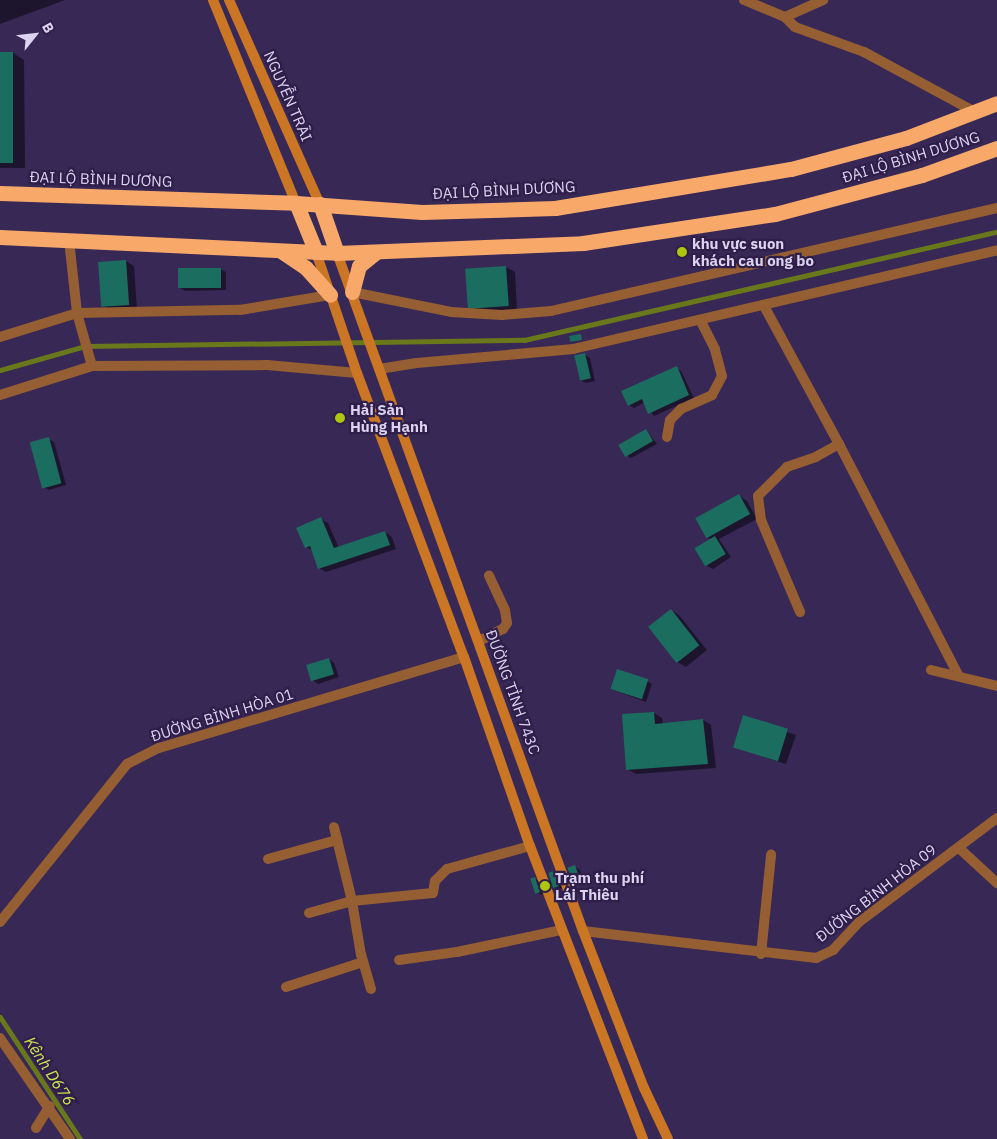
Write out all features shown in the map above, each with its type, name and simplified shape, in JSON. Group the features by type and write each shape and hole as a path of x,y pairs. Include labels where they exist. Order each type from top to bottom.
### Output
{"highway":[{"name":"ĐẠI LỘ BÌNH DƯƠNG","path":"0,193 320,204 414,211 472,212 555,208 621,199 791,169 906,138 997,103"},
{"name":"ĐẠI LỘ BÌNH DƯƠNG","path":"0,237 337,253 583,243 775,214 922,176 997,148"},
{"path":"296,203 316,252"},
{"path":"320,204 337,253"},
{"path":"279,251 306,268 330,295"},
{"path":"352,292 359,266 376,252"}],"main road":[{"path":"212,0 296,203"},
{"name":"NGUYỄN TRÃI","path":"229,0 320,204"},
{"path":"316,252 357,373 464,657 530,846 643,1139"},
{"name":"ĐƯỜNG TỈNH 743C","path":"337,253 583,931 644,1088 668,1139"},
{"path":"464,657 483,651"}],"street":[{"path":"744,0 786,17 795,27 864,52 975,112"},
{"path":"786,17 822,0"},
{"path":"352,292 451,312 502,315 551,311 997,208"},
{"path":"69,240 77,313 92,366"},
{"path":"379,369 417,363 573,349 701,321 997,250"},
{"path":"0,337 77,313 240,310 330,295"},
{"path":"764,306 839,444 960,676"},
{"path":"667,437 670,420 681,409 712,395 722,376 715,349 701,321"},
{"path":"0,394 92,366 267,365 357,373"},
{"path":"800,612 761,520 758,496 787,467 816,457 839,444"},
{"path":"479,641 503,629 507,623 505,610 489,576"},
{"name":"ĐƯỜNG BÌNH HÒA 01","path":"1,920 127,764 159,748 464,657"},
{"path":"931,670 997,686"},
{"name":"ĐƯỜNG BÌNH HÒA 09","path":"583,931 641,936 761,954 816,958 832,950 859,922 997,818"},
{"path":"334,827 352,901 363,962 371,989"},
{"path":"268,860 337,840"},
{"path":"309,913 352,901 433,893 435,881 447,868 530,846"},
{"path":"959,848 997,883"},
{"path":"761,954 764,892 771,855"},
{"path":"399,960 458,952 561,930"},
{"path":"286,987 363,962"},
{"path":"0,1038 50,1106 70,1139"},
{"path":"36,1128 50,1106"}],"building":[{"path":"0,52 13,52 13,163 0,163"},
{"path":"126,260 129,305 101,307 98,262"},
{"path":"506,266 509,306 468,309 465,269"},
{"path":"178,268 221,268 221,288 178,288"},
{"path":"581,334 582,340 570,342 569,336"},
{"path":"585,353 591,378 580,381 574,355"},
{"path":"677,366 689,395 648,414 642,399 628,406 621,391"},
{"path":"646,429 653,441 625,457 618,445"},
{"path":"49,437 61,483 42,489 30,442"},
{"path":"739,494 750,514 706,538 695,518"},
{"path":"321,517 334,548 385,531 390,545 318,569 310,546 305,548 296,528"},
{"path":"715,536 726,554 705,566 694,548"},
{"path":"671,609 699,645 676,663 648,627"},
{"path":"329,658 334,674 311,681 306,665"},
{"path":"617,669 648,679 642,699 611,689"},
{"path":"654,712 655,724 703,719 708,764 626,770 622,714"},
{"path":"743,715 788,729 778,761 733,748"},
{"path":"575,865 580,879 573,882 567,868"},
{"path":"554,871 559,886 553,888 548,873"},
{"path":"535,877 540,892 535,894 530,879"}],"waterway":[{"path":"0,370 85,346 524,340 997,232"},
{"name":"Kênh D676","path":"0,1017 80,1139"}],"place":[{"name":"khu vực suon khách cau ong bo","path":"682,252"},
{"name":"Hải Sản Hùng Hạnh","path":"340,418"},
{"name":"Trạm thu phí Lái Thiêu","path":"545,886"}]}
